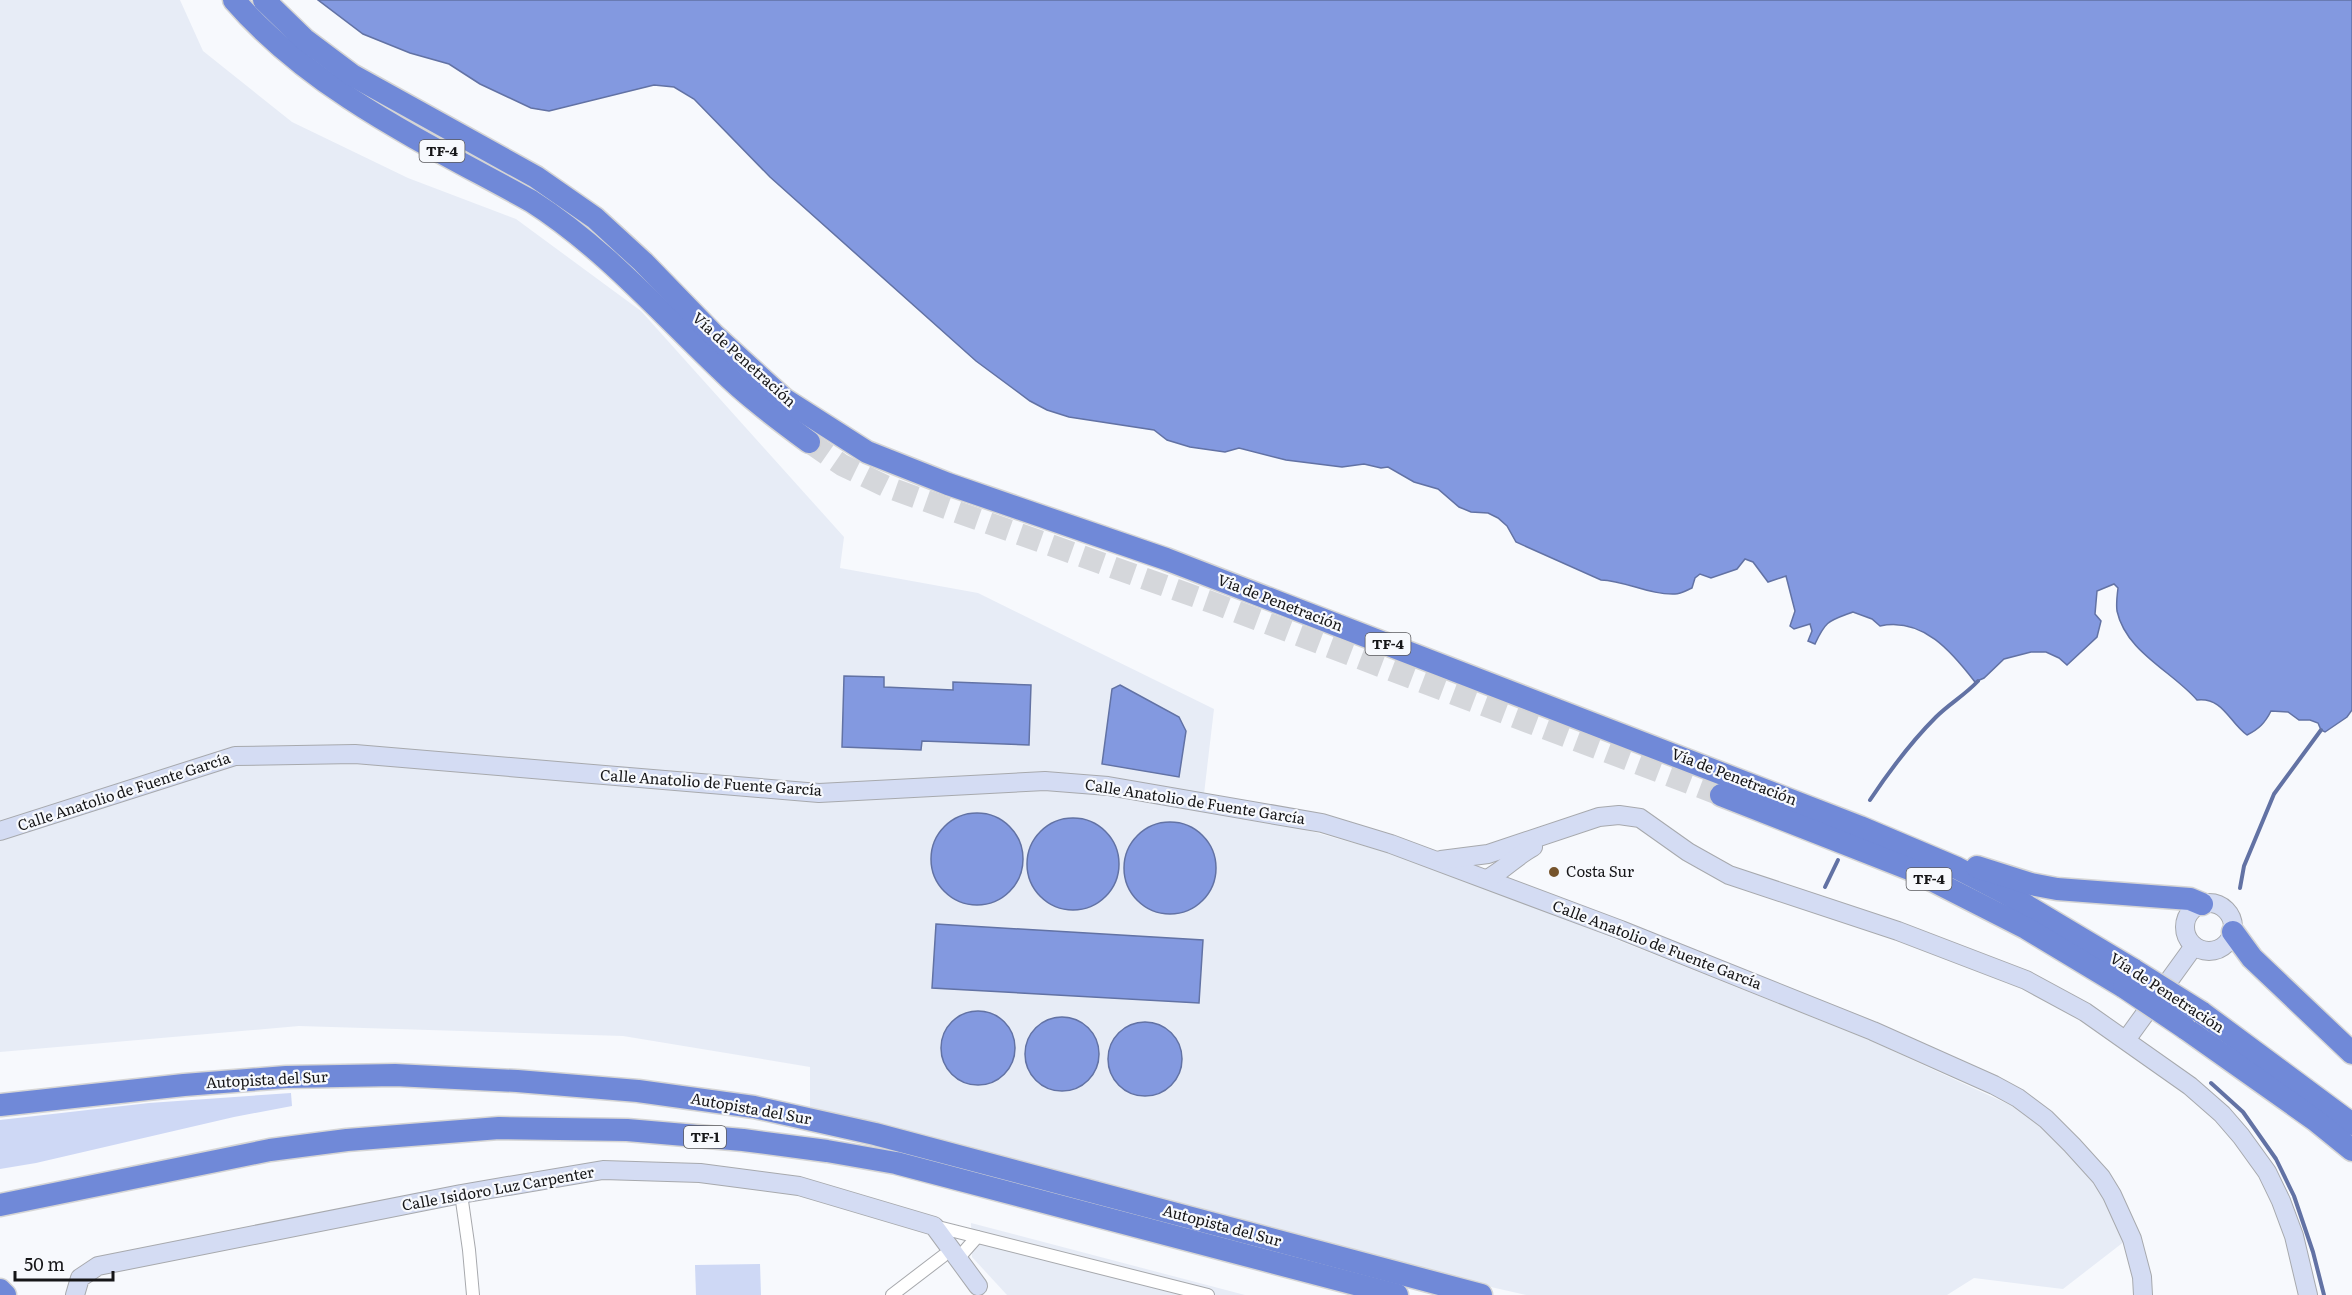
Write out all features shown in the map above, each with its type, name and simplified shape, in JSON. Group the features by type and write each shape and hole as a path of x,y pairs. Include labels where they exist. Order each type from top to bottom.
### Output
{"highway":[{"name":"Vía de Penetración","path":"234,0 266,34 317,77 368,110 561,220 713,334 784,399 839,436 896,465 1166,559 1506,689 1892,840 1957,868 2007,894 2129,979 2185,1028 2250,1073 2352,1150"},
{"name":"Vía de Penetración","path":"264,0 304,39 352,75 536,177 617,237 659,294 740,388 809,442"},
{"name":"Vía de Penetración","path":"1722,795 1912,870 2129,979 2201,1012 2352,1124"},
{"path":"1892,840 2031,884 2057,889 2190,899 2202,904"},
{"path":"2233,933 2252,957 2352,1053"},
{"path":"2250,1073 2266,1097 2324,1142 2352,1168"},
{"name":"Autopista del Sur","path":"0,1105 184,1085 286,1077 395,1075 517,1081 638,1091 754,1107 875,1134 1481,1295"},
{"name":"Autopista del Sur","path":"0,1205 270,1150 347,1140 499,1128 627,1130 827,1151 896,1163 1397,1295"},
{"path":"0,1290 5,1295"}],"street":[{"name":"Calle Anatolio de Fuente García","path":"0,831 235,756 355,754 819,793 1045,782 1108,786 1313,821 1391,844 1622,930 1873,1031 2018,1098 2046,1119 2101,1178 2126,1223 2143,1286 2150,1295"},
{"path":"1487,879 1485,869 1490,861 1512,851 1530,839 1610,815 1631,815 1640,818 1694,856 1729,875 1898,931 2026,980 2065,999 2126,1040 2206,1099 2222,1114 2267,1172 2288,1218 2308,1295"},
{"path":"1435,860 1512,851"},
{"path":"1512,851 1516,878 1527,894"},
{"path":"2202,904 2218,905 2230,916 2233,933 2224,946 2217,950 2201,950 2194,946 2186,934 2185,926 2190,912 2202,904"},
{"path":"2126,1040 2194,946"},
{"name":"Calle Isidoro Luz Carpenter","path":"77,1286 98,1266 461,1194 603,1170 700,1173 799,1186 926,1224"},
{"path":"461,1194 470,1250 473,1295"},
{"path":"926,1224 1208,1295"},
{"path":"926,1224 952,1258 982,1291"},
{"path":"892,1295 962,1254 976,1237"}],"shaded area":[{"path":"0,0 180,0 203,51 292,122 408,178 516,219 641,311 844,537 840,568 978,593 1214,709 1202,811 1296,827 1389,853 1487,888 1869,1040 2023,1111 2045,1129 2086,1172 2100,1192 2125,1241 2063,1289 1974,1278 1947,1295 1526,1295 1403,1267 810,1112 810,1067 623,1036 299,1026 0,1052"},
{"path":"291,1093 292,1106 0,1169 0,1120 149,1103"},
{"path":"971,1223 1245,1295 1007,1295 972,1257"},
{"path":"760,1264 761,1295 696,1295 695,1265"}],"water":[{"path":"318,0 2352,0 2352,710 2347,717 2325,732 2321,730 2318,723 2299,720 2288,712 2271,711 2261,725 2247,735 2220,706 2206,700 2197,700 2140,650 2122,625 2117,611 2118,588 2114,584 2097,591 2095,614 2101,621 2097,637 2067,665 2046,652 2031,652 2004,659 1984,678 1975,682 1946,649 1923,632 1910,627 1880,626 1872,619 1853,612 1829,622 1815,644 1808,641 1812,631 1810,624 1794,629 1790,626 1795,611 1786,576 1768,582 1753,562 1745,559 1737,569 1711,578 1700,574 1695,578 1692,588 1682,593 1656,592 1601,580 1516,542 1507,526 1498,518 1488,513 1471,512 1459,507 1438,489 1414,482 1388,467 1381,468 1364,464 1342,467 1286,460 1239,448 1225,452 1190,447 1167,440 1154,430 1069,417 1047,410 1030,401 976,361 770,177 694,99 674,87 654,85 549,111 531,108 480,84 449,64 410,53 363,34"},
{"path":"844,676 884,677 884,687 953,690 953,682 1031,685 1029,745 922,741 921,750 842,747"},
{"path":"1120,685 1179,717 1186,731 1179,777 1102,764 1112,689"},
{"path":"977,813 995,817 1009,827 1019,841 1023,859 1019,877 1009,891 995,901 977,905 959,901 945,891 935,877 931,859 935,841 945,827 959,817"},
{"path":"1073,818 1091,822 1105,832 1115,846 1119,864 1115,882 1105,896 1091,906 1073,910 1055,906 1041,896 1031,882 1027,864 1031,846 1041,832 1055,822"},
{"path":"1170,822 1188,826 1202,836 1212,850 1216,868 1212,886 1202,900 1188,910 1170,914 1152,910 1138,900 1128,886 1124,868 1128,850 1138,836 1152,826"},
{"path":"936,924 1203,940 1199,1003 932,988"},
{"path":"978,1011 999,1017 1009,1027 1015,1048 1009,1069 999,1079 978,1085 957,1079 947,1069 941,1048 947,1027 957,1017"},
{"path":"1062,1017 1083,1023 1093,1033 1099,1054 1093,1075 1083,1085 1062,1091 1041,1085 1031,1075 1025,1054 1031,1033 1041,1023"},
{"path":"1145,1022 1166,1028 1176,1038 1182,1059 1176,1080 1166,1090 1145,1096 1124,1090 1114,1080 1108,1059 1114,1038 1124,1028"}],"waterway":[{"path":"1870,800 1901,757 1927,727 1978,681"},
{"path":"2240,888 2244,866 2274,794 2321,730"},
{"path":"1825,887 1838,860"},
{"path":"2211,1083 2243,1112 2276,1159 2294,1196 2313,1252 2324,1295"}],"tunnel":[{"path":"809,442 842,465 887,487 1219,605 1721,795"}],"place":[{"name":"Costa Sur","path":"1554,872"}]}
